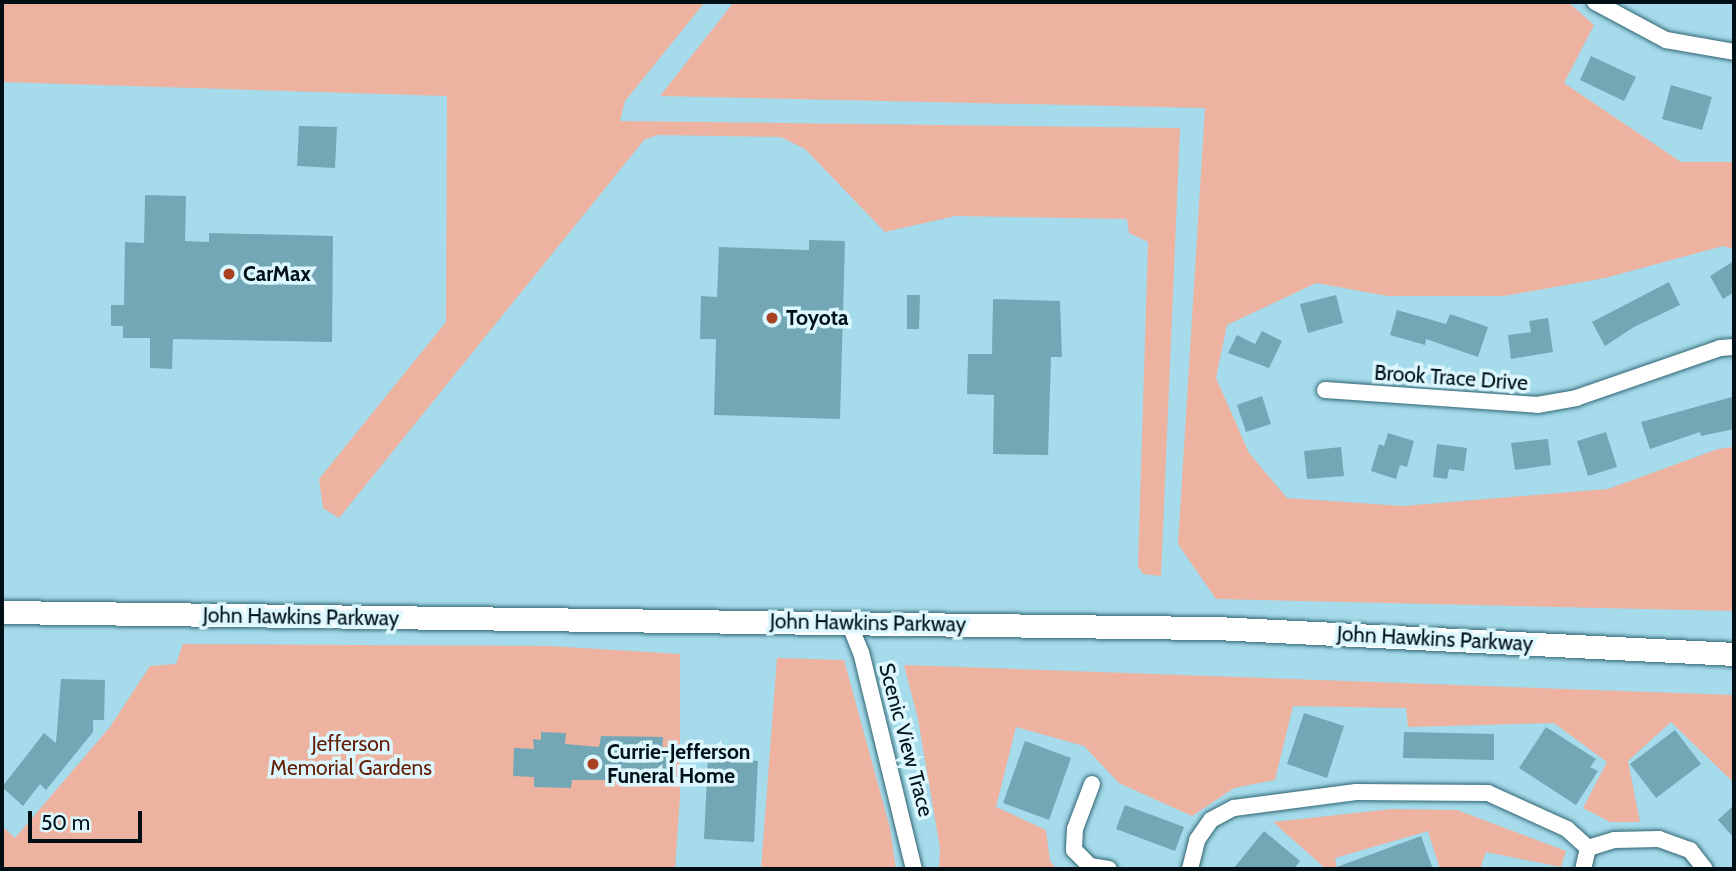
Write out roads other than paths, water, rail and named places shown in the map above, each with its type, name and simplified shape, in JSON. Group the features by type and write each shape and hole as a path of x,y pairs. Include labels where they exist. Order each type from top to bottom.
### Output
{"main road":[{"name":"John Hawkins Parkway","path":"2,612 1216,628 1734,654"}],"street":[{"path":"1595,2 1666,40 1734,52"},
{"name":"Brook Trace Drive","path":"1325,390 1537,405 1576,398 1720,348 1734,347"},
{"name":"Scenic View Trace","path":"849,623 861,652 914,869"},
{"path":"1092,784 1074,829 1074,850 1090,866 1109,869"},
{"path":"1190,869 1197,840 1211,820 1234,808 1356,792 1488,793 1567,830 1588,848"},
{"path":"1588,848 1614,840 1659,839 1690,850 1704,869"},
{"path":"1583,869 1588,848"}],"place":[{"name":"CarMax","path":"229,274"},
{"name":"Toyota","path":"772,318"},
{"name":"Currie-Jefferson Funeral Home","path":"593,764"}],"park label":[{"name":"Jefferson Memorial Gardens","path":"351,756"}]}
